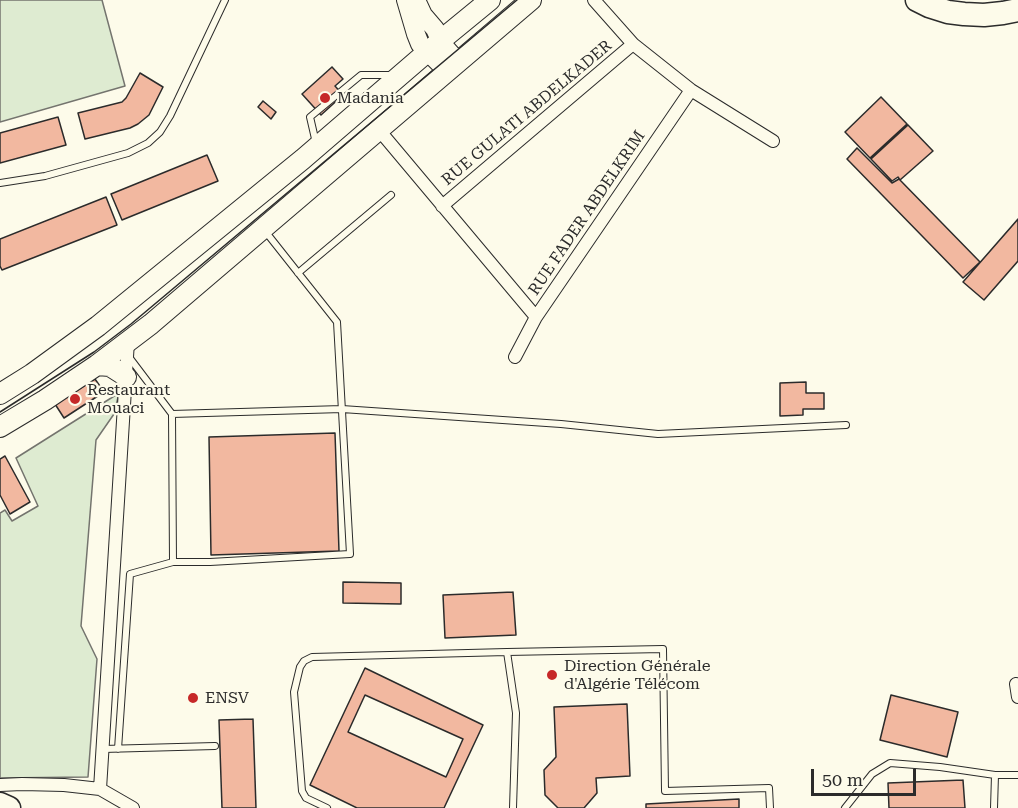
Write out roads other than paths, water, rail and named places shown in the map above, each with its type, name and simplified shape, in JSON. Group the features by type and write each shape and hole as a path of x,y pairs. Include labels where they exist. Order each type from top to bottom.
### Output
{"highway":[{"path":"917,0 948,12 964,14 984,15 1018,10"},
{"path":"0,804 9,808"}],"main road":[{"path":"0,394 32,374 98,326 303,159 490,0"},
{"path":"0,427 127,347 151,324 531,0"},
{"path":"97,365 110,366 126,377"}],"street":[{"path":"406,0 417,39 434,46 452,67"},
{"path":"416,0 420,10 435,29 434,46"},
{"path":"594,0 633,44 691,90 773,141"},
{"name":"RUE GULATI ABDELKADER","path":"442,206 633,44"},
{"name":"RUE FADER ABDELKRIM","path":"515,357 536,318 691,90"},
{"path":"379,130 536,318"},
{"path":"100,789 127,347"},
{"path":"1016,684 1018,697"},
{"path":"0,785 64,785 100,789 133,808"}],"lane":[{"path":"0,183 45,176 128,153 148,143 160,132 170,116 225,0"},
{"path":"317,146 310,117 362,75 403,74"},
{"path":"298,273 391,195"},
{"path":"118,749 130,574 173,562 350,554 337,322 263,228"},
{"path":"127,347 172,414 173,562"},
{"path":"172,414 342,409 561,424 658,434 846,425"},
{"path":"327,808 306,798 302,791 294,692 300,667 304,661 312,657 663,649 665,791 769,788 770,808"},
{"path":"507,652 516,713 513,808"},
{"path":"103,749 216,746"},
{"path":"845,808 872,774 890,763 995,775 1018,775"},
{"path":"994,808 995,775"}],"tram line":[{"path":"0,412 94,352 131,324 517,0"}],"place":[{"name":"Madania","path":"325,98"},
{"name":"Restaurant Mouaci","path":"75,399"},
{"name":"Direction Générale d'Algérie Télécom","path":"552,675"},
{"name":"ENSV","path":"193,698"}]}
